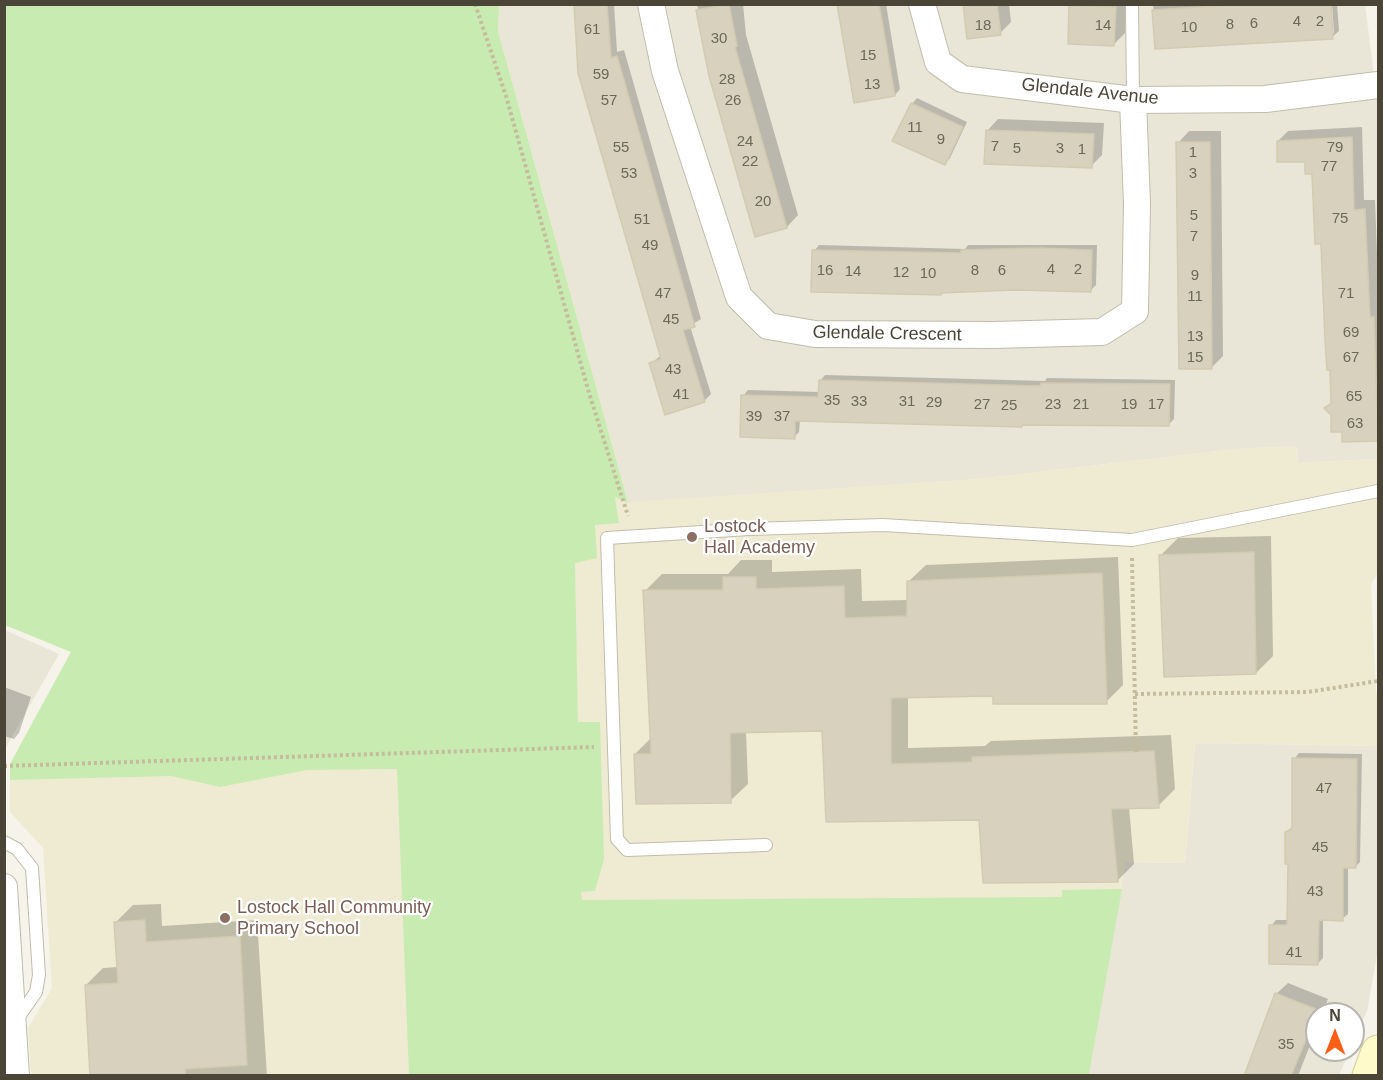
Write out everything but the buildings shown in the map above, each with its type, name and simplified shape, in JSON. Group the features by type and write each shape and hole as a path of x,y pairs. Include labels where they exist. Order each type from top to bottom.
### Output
{"street":[{"name":"Glendale Crescent","path":"651,4 665,71 739,297 768,326 815,334 994,335 1102,332 1136,311 1137,204 1133,100"},
{"name":"Glendale Avenue","path":"922,4 938,62 962,79 1133,100 1265,99 1378,85"},
{"path":"4,887 16,1076"},
{"path":"1369,1076 1378,1052"}],"lane":[{"path":"1132,4 1133,100"},
{"path":"766,845 627,850 617,839 614,826 607,538 749,529 883,525 1132,540 1378,491"},
{"path":"4,842 17,849 32,868 39,975 36,992 13,1025"}],"path":[{"path":"475,4 506,96 589,393 635,537"},
{"path":"1132,540 1136,752"},
{"path":"1135,694 1308,692 1378,681"},
{"path":"4,766 613,746"}],"shaded area":[{"path":"499,4 1365,5 1378,106 1378,459 1298,463 1297,446 1235,449 978,479 628,503 498,31"},
{"name":"Lostock Hall Academy","path":"4,5 499,5 498,31 628,502 978,479 1235,449 1297,446 1298,463 1378,459 1378,572 1371,585 1378,696 1378,746 1195,743 1185,863 1125,862 1089,1075 31,1075 28,1028 52,988 43,848 10,812 10,764 71,652 5,625"},
{"path":"5,630 59,654 5,749"},
{"path":"1195,743 1378,746 1378,950 1367,1011 1365,1016 1365,1002 1305,1002 1305,1062 1345,1062 1339,1075 1089,1076 1125,862 1185,863"}],"green space":[{"name":"Lostock Hall Academy","path":"4,5 499,5 498,31 628,503 615,497 619,523 595,525 597,558 575,563 578,722 600,722 604,859 595,891 581,892 582,900 1062,897 1062,890 1122,889 1089,1075 409,1075 397,769 307,770 220,787 171,776 10,780 10,764 71,652 5,625"}],"place":[{"name":"Lostock Hall Academy","path":"692,537"},
{"name":"Lostock Hall Community Primary School","path":"225,918"}]}
